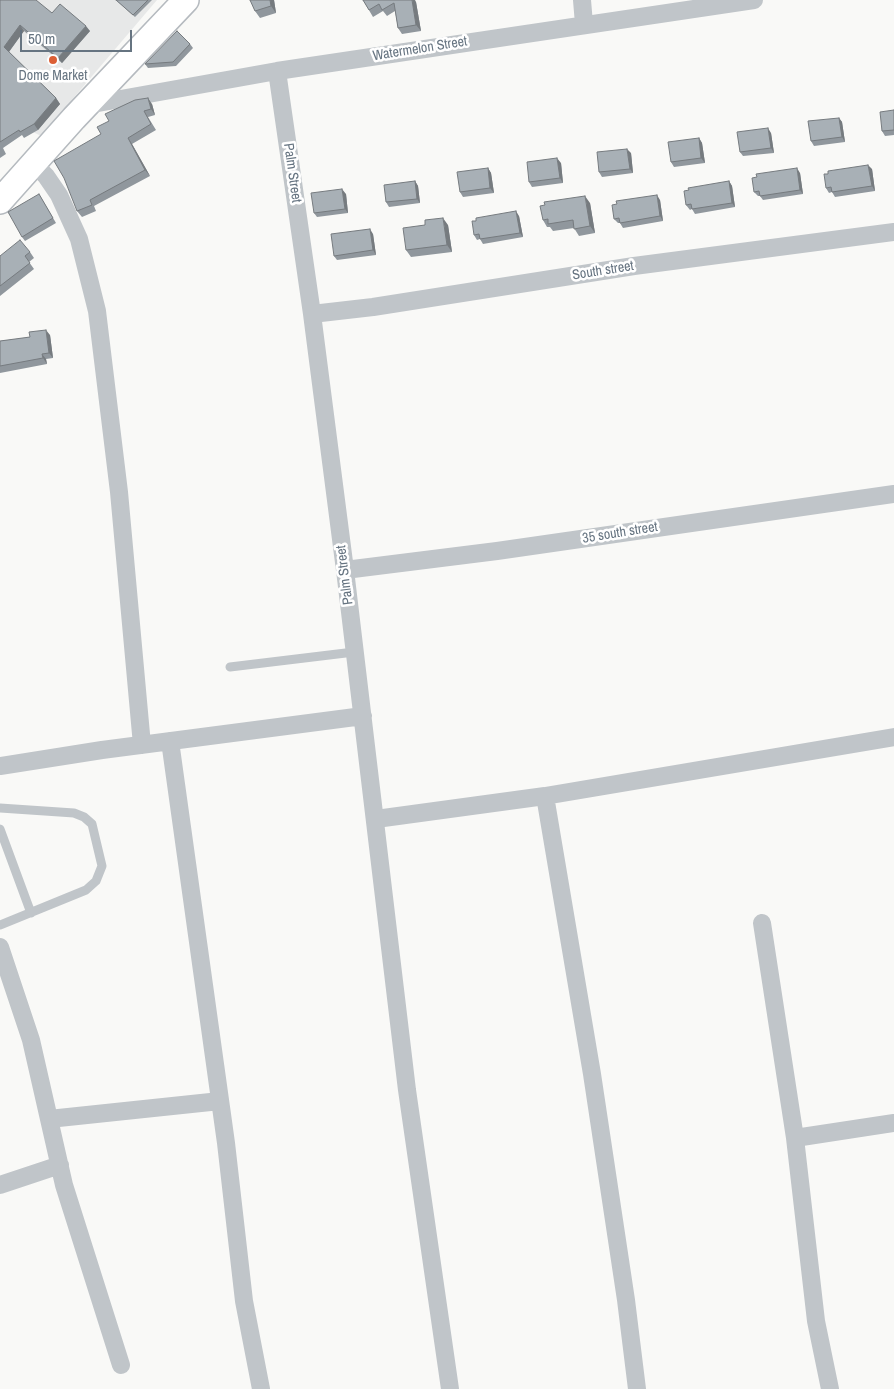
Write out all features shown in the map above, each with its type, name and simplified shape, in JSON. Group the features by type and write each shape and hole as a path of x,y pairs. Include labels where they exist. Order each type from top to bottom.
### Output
{"main road":[{"path":"0,201 186,0"}],"street":[{"path":"582,0 584,24"},
{"name":"Watermelon Street","path":"87,105 277,71 754,0"},
{"name":"Palm Street","path":"277,71 312,314 345,570 407,1090 450,1389"},
{"path":"34,164 46,176 59,195 79,239 97,311 118,483 142,745"},
{"name":"South street","path":"312,314 373,307 634,266 894,232"},
{"name":"35 south street","path":"345,570 497,551 894,494"},
{"path":"0,766 170,741 363,716"},
{"path":"376,819 545,796 894,737"},
{"path":"170,741 220,1101 244,1301 261,1389"},
{"path":"545,796 592,1074 626,1300 637,1389"},
{"path":"762,923 795,1138 816,1321 830,1389"},
{"path":"0,947 31,1040 60,1165 120,1366"},
{"path":"49,1119 220,1101"},
{"path":"795,1138 894,1123"},
{"path":"0,1185 60,1165"}],"lane":[{"path":"230,667 354,652"},
{"path":"0,808 74,813 92,824 97,837 102,866 96,881 86,890 0,925"},
{"path":"0,829 31,913"}],"shaded area":[{"name":"Dome Market","path":"0,0 157,0 41,136 9,120"}],"building":[{"path":"0,0 36,0 52,13 60,4 86,26 58,58 20,25 4,47 56,98 34,124 20,132 19,130 0,142"},
{"path":"116,0 148,0 133,15"},
{"path":"250,0 270,0 271,6 255,11"},
{"path":"363,0 412,0 416,25 398,28 394,3 382,10 379,4 369,10"},
{"path":"177,31 190,44 173,62 145,64"},
{"path":"148,98 151,109 144,111 151,124 128,138 145,170 90,200 92,205 77,211 64,178 54,161 101,134 97,127 109,121 105,114 135,100"},
{"path":"894,110 894,130 882,131 880,112"},
{"path":"839,118 842,137 811,141 808,121"},
{"path":"768,128 771,148 740,152 737,132"},
{"path":"699,138 701,158 671,162 668,142"},
{"path":"627,149 630,169 599,172 597,152"},
{"path":"557,158 560,178 529,182 527,162"},
{"path":"868,165 872,186 832,192 831,187 826,188 824,174 828,174 828,171"},
{"path":"488,168 490,188 460,192 457,172"},
{"path":"797,168 800,190 760,196 759,191 754,192 752,178 757,177 756,174"},
{"path":"415,181 417,199 386,202 384,185"},
{"path":"729,181 732,203 692,209 691,204 686,205 684,191 689,190 688,188"},
{"path":"342,189 345,209 314,213 311,193"},
{"path":"39,194 53,218 22,237 8,212"},
{"path":"657,195 660,216 620,223 619,218 614,219 612,205 617,204 616,201"},
{"path":"585,196 590,226 574,229 573,220 548,224 548,219 543,220 540,206 545,205 544,202"},
{"path":"516,211 520,233 480,239 479,234 474,235 472,221 476,221 476,218"},
{"path":"443,218 447,245 406,250 403,228 425,225 425,220"},
{"path":"370,229 373,250 334,256 331,234"},
{"path":"20,240 30,252 25,256 30,263 0,286 0,256"},
{"path":"46,330 49,353 42,354 43,358 0,366 0,341 30,337 29,332"}],"place":[{"name":"Dome Market","path":"53,60"}]}
